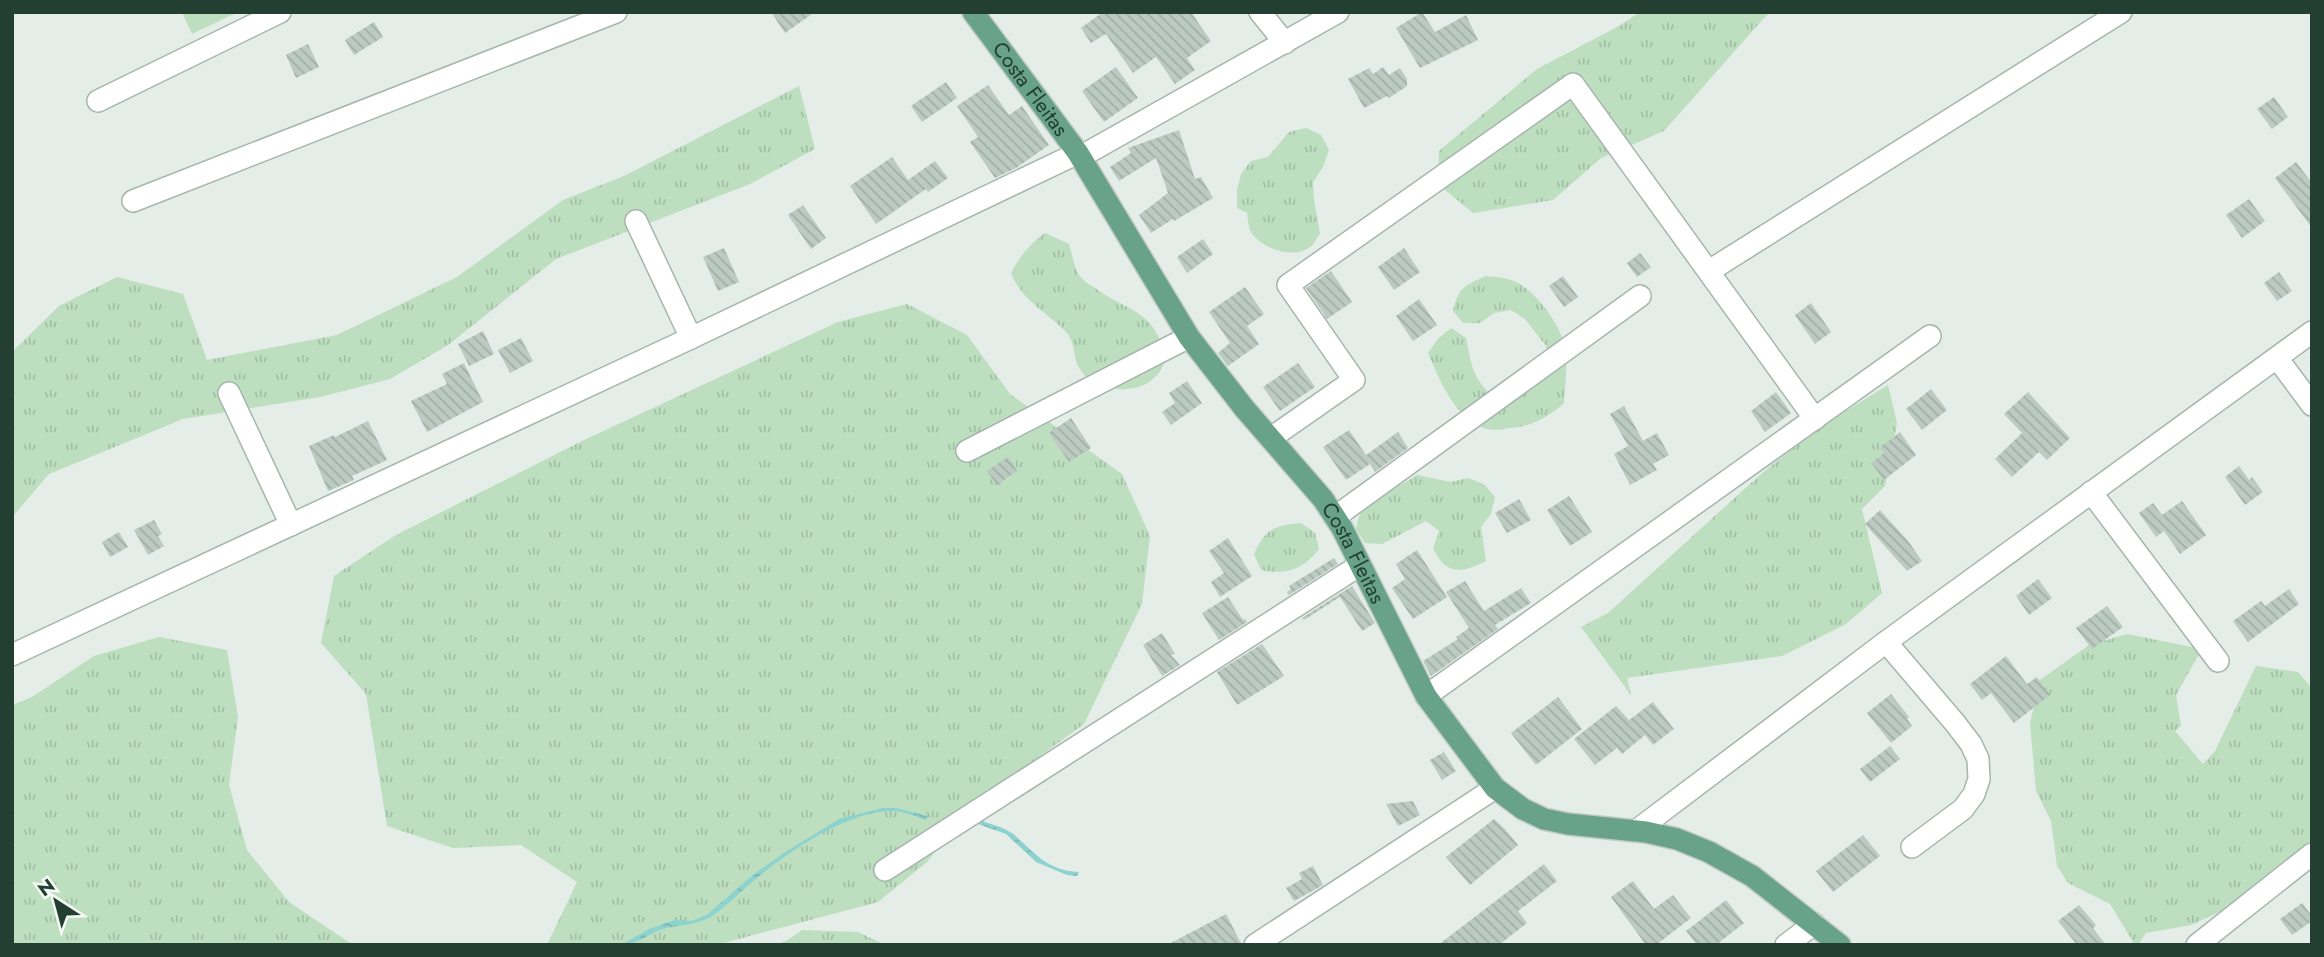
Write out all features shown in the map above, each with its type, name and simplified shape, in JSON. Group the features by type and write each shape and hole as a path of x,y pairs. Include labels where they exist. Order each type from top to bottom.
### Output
{"main road":[{"name":"Costa Fleitas","path":"973,12 1079,155 1189,337 1230,390 1307,479 1335,517 1426,696 1495,788 1523,809 1544,819 1677,839 1709,852 1752,876 1840,945"}],"street":[{"path":"98,101 280,12"},
{"path":"133,201 616,12"},
{"path":"1260,12 1284,43"},
{"path":"12,656 1079,155 1339,12"},
{"path":"1709,271 2121,12"},
{"path":"1271,438 1354,380 1288,285 1573,84 1815,419"},
{"path":"636,222 691,338"},
{"path":"1335,517 1640,296"},
{"path":"1636,831 1886,642 2312,332"},
{"path":"1426,696 1930,336"},
{"path":"967,450 1189,337"},
{"path":"2277,358 2312,405"},
{"path":"229,393 291,525"},
{"path":"2091,492 2218,662"},
{"path":"885,870 1360,565"},
{"path":"1886,642 1955,723 1971,744 1978,759 1979,779 1974,794 1963,809 1912,846"},
{"path":"1255,945 1495,788"},
{"path":"2197,945 2312,854"},
{"path":"1786,945 1814,923"}],"green space":[{"path":"182,12 238,12 192,34"},
{"path":"1640,12 1771,12 1664,131 1601,158 1553,200 1473,213 1438,184 1439,151 1537,69"},
{"path":"799,86 815,149 750,184 556,259 448,345 390,379 320,397 183,419 49,474 12,517 12,352 59,306 117,277 183,294 207,360 337,335 457,277 563,200 624,176"},
{"path":"1306,128 1321,135 1329,150 1323,167 1313,182 1320,233 1314,243 1303,251 1286,252 1268,247 1254,236 1249,228 1247,213 1237,208 1237,190 1241,174 1251,161 1268,157 1289,132"},
{"path":"1045,233 1069,244 1076,268 1084,281 1136,312 1152,326 1159,337 1165,359 1159,373 1145,385 1124,389 1092,381 1078,366 1068,335 1035,305 1016,283 1011,273 1025,251"},
{"path":"1486,276 1510,280 1526,288 1549,314 1564,344 1564,403 1525,426 1491,430 1466,418 1450,398 1428,353 1438,339 1451,328 1466,338 1477,378 1495,398 1549,362 1546,346 1525,319 1511,310 1494,313 1480,323 1463,323 1453,311 1460,292"},
{"path":"907,304 967,335 1010,394 1122,474 1150,536 1142,604 1084,724 970,807 927,862 878,902 716,945 547,945 577,882 521,845 453,848 387,826 366,694 321,643 334,576 396,535 584,440 838,322"},
{"path":"1888,385 1897,423 1885,486 1862,509 1882,593 1846,624 1782,656 1627,678 1631,695 1581,627 1608,613 1760,475 1813,431"},
{"path":"1417,475 1451,482 1468,478 1484,484 1495,497 1491,514 1481,527 1486,561 1461,570 1455,570 1443,563 1433,548 1439,531 1426,521 1382,544 1365,543 1356,529 1364,509"},
{"path":"1301,523 1315,533 1319,549 1307,562 1293,569 1278,572 1261,570 1254,554 1262,539 1278,527"},
{"path":"2127,634 2202,649 2176,695 2181,726 2175,731 2203,764 2215,751 2256,666 2298,672 2312,688 2312,843 2235,905 2191,925 2146,933 2138,945 2135,945 2110,904 2068,883 2057,866 2051,821 2036,791 2030,723 2040,680 2089,645"},
{"path":"159,637 227,650 238,717 229,785 247,850 289,902 353,945 12,945 12,705 32,697 94,656"},
{"path":"802,930 858,932 885,945 775,945"}],"water":[{"path":"882,808 896,808 928,816 926,820 904,812 890,811 856,818 819,835 785,856 712,916 700,922 660,930 636,942 621,945 649,929 675,920 692,921 708,914 754,874 839,819"},
{"path":"980,820 1012,833 1041,859 1057,868 1079,872 1077,876 1067,875 1036,862 1006,834 978,824"}],"building":[{"path":"771,12 815,12 785,33"},
{"path":"1103,12 1191,12 1211,41 1187,58 1195,70 1175,84 1156,57 1133,73 1106,34 1091,43 1081,28"},
{"path":"1422,12 1435,32 1466,15 1478,40 1420,68 1396,28"},
{"path":"374,22 383,37 354,55 345,40"},
{"path":"308,44 319,67 296,78 286,55"},
{"path":"1116,67 1138,98 1104,122 1082,91"},
{"path":"1383,67 1389,75 1400,68 1407,79 1407,86 1389,98 1387,96 1364,108 1348,79 1369,68 1373,74"},
{"path":"946,82 957,98 922,122 911,106"},
{"path":"988,85 1009,115 1022,106 1049,145 1016,168 995,178 970,142 978,137 957,106"},
{"path":"2274,97 2288,117 2272,129 2257,109"},
{"path":"1179,130 1195,179 1201,177 1213,198 1151,233 1139,215 1168,193 1156,158 1119,181 1110,167 1131,153 1128,148"},
{"path":"892,157 908,180 935,161 948,178 928,192 926,189 876,224 850,186"},
{"path":"2296,162 2312,183 2312,228 2275,178"},
{"path":"2249,199 2265,221 2242,238 2226,215"},
{"path":"803,205 826,238 811,249 788,215"},
{"path":"1203,239 1213,254 1187,273 1177,257"},
{"path":"724,248 739,282 718,291 703,257"},
{"path":"1404,248 1420,272 1394,290 1378,267"},
{"path":"1640,253 1651,267 1637,277 1627,263"},
{"path":"1331,271 1352,302 1327,319 1306,288"},
{"path":"2279,272 2292,291 2277,301 2264,283"},
{"path":"1563,276 1578,297 1564,307 1549,286"},
{"path":"1245,287 1264,314 1247,326 1259,344 1228,366 1218,353 1230,343 1209,312"},
{"path":"1419,299 1437,325 1413,341 1396,316"},
{"path":"1811,303 1831,332 1815,344 1795,315"},
{"path":"483,331 494,354 469,366 458,344"},
{"path":"521,338 533,361 510,373 498,350"},
{"path":"464,363 483,402 427,432 411,401 447,384 442,374"},
{"path":"1298,363 1315,387 1280,411 1263,387"},
{"path":"1187,381 1202,403 1171,425 1162,412 1175,403 1169,393"},
{"path":"1931,389 1947,410 1922,430 1906,409"},
{"path":"1776,392 1791,413 1765,432 1751,411"},
{"path":"2028,392 2070,438 2047,460 2039,452 2012,477 1995,459 2022,433 2004,414"},
{"path":"1624,406 1643,441 1657,433 1669,455 1653,464 1657,470 1630,485 1614,454 1628,446 1610,414"},
{"path":"1071,418 1091,448 1069,462 1049,433"},
{"path":"368,421 387,460 352,476 354,480 328,491 309,446"},
{"path":"1349,430 1366,455 1398,432 1408,448 1375,472 1370,464 1346,480 1323,447"},
{"path":"1900,432 1916,455 1884,480 1871,463 1884,453 1880,448"},
{"path":"1008,457 1017,471 997,485 987,471"},
{"path":"2239,466 2249,480 2252,477 2263,492 2245,505 2225,477"},
{"path":"1569,496 1592,532 1570,546 1547,510"},
{"path":"1519,499 1531,520 1507,533 1495,513"},
{"path":"2182,501 2206,535 2180,554 2164,531 2156,537 2139,513 2153,503 2162,515"},
{"path":"1880,510 1922,561 1907,571 1865,524"},
{"path":"154,520 162,534 158,536 164,546 148,555 134,530"},
{"path":"119,532 128,547 110,557 102,542"},
{"path":"1228,538 1252,576 1220,597 1211,582 1224,573 1209,551"},
{"path":"1417,550 1447,597 1413,619 1392,588 1405,579 1396,564"},
{"path":"1334,558 1338,564 1289,595 1289,586"},
{"path":"2038,579 2052,598 2029,615 2016,596"},
{"path":"1465,581 1484,611 1521,588 1531,603 1495,625 1498,629 1431,676 1423,661 1458,639 1456,637 1469,628 1446,592"},
{"path":"1352,586 1375,623 1362,631 1340,597 1304,620 1302,618"},
{"path":"2289,589 2299,604 2248,642 2233,621 2261,601 2265,606"},
{"path":"1228,597 1247,622 1219,640 1202,613"},
{"path":"2107,606 2123,627 2092,649 2076,628"},
{"path":"1162,633 1175,654 1171,655 1180,665 1162,676 1143,645"},
{"path":"1262,644 1284,676 1237,705 1217,672"},
{"path":"2006,656 2027,684 2037,677 2050,695 2014,723 1991,693 1982,700 1970,684"},
{"path":"1891,694 1909,717 1907,719 1912,726 1891,743 1867,713"},
{"path":"1558,697 1582,729 1536,765 1511,733"},
{"path":"1653,702 1674,729 1653,745 1645,735 1622,754 1617,748 1595,765 1574,739 1616,706 1629,720"},
{"path":"1890,746 1900,759 1870,782 1860,769"},
{"path":"1444,752 1456,771 1442,780 1430,760"},
{"path":"1413,801 1420,815 1398,826 1386,804"},
{"path":"1494,819 1518,845 1470,885 1446,857"},
{"path":"1863,835 1880,856 1833,892 1816,871"},
{"path":"1544,864 1557,881 1518,911 1527,923 1499,945 1438,945"},
{"path":"1313,866 1323,885 1294,901 1286,888 1302,879 1299,873"},
{"path":"1633,881 1654,909 1673,895 1691,918 1656,945 1646,945 1611,897"},
{"path":"1726,900 1744,923 1716,945 1697,945 1686,931"},
{"path":"2302,903 2312,916 2312,921 2292,935 2280,919"},
{"path":"2079,905 2096,925 2093,928 2106,945 2077,945 2058,921"},
{"path":"1226,914 1242,945 1167,945"}]}
